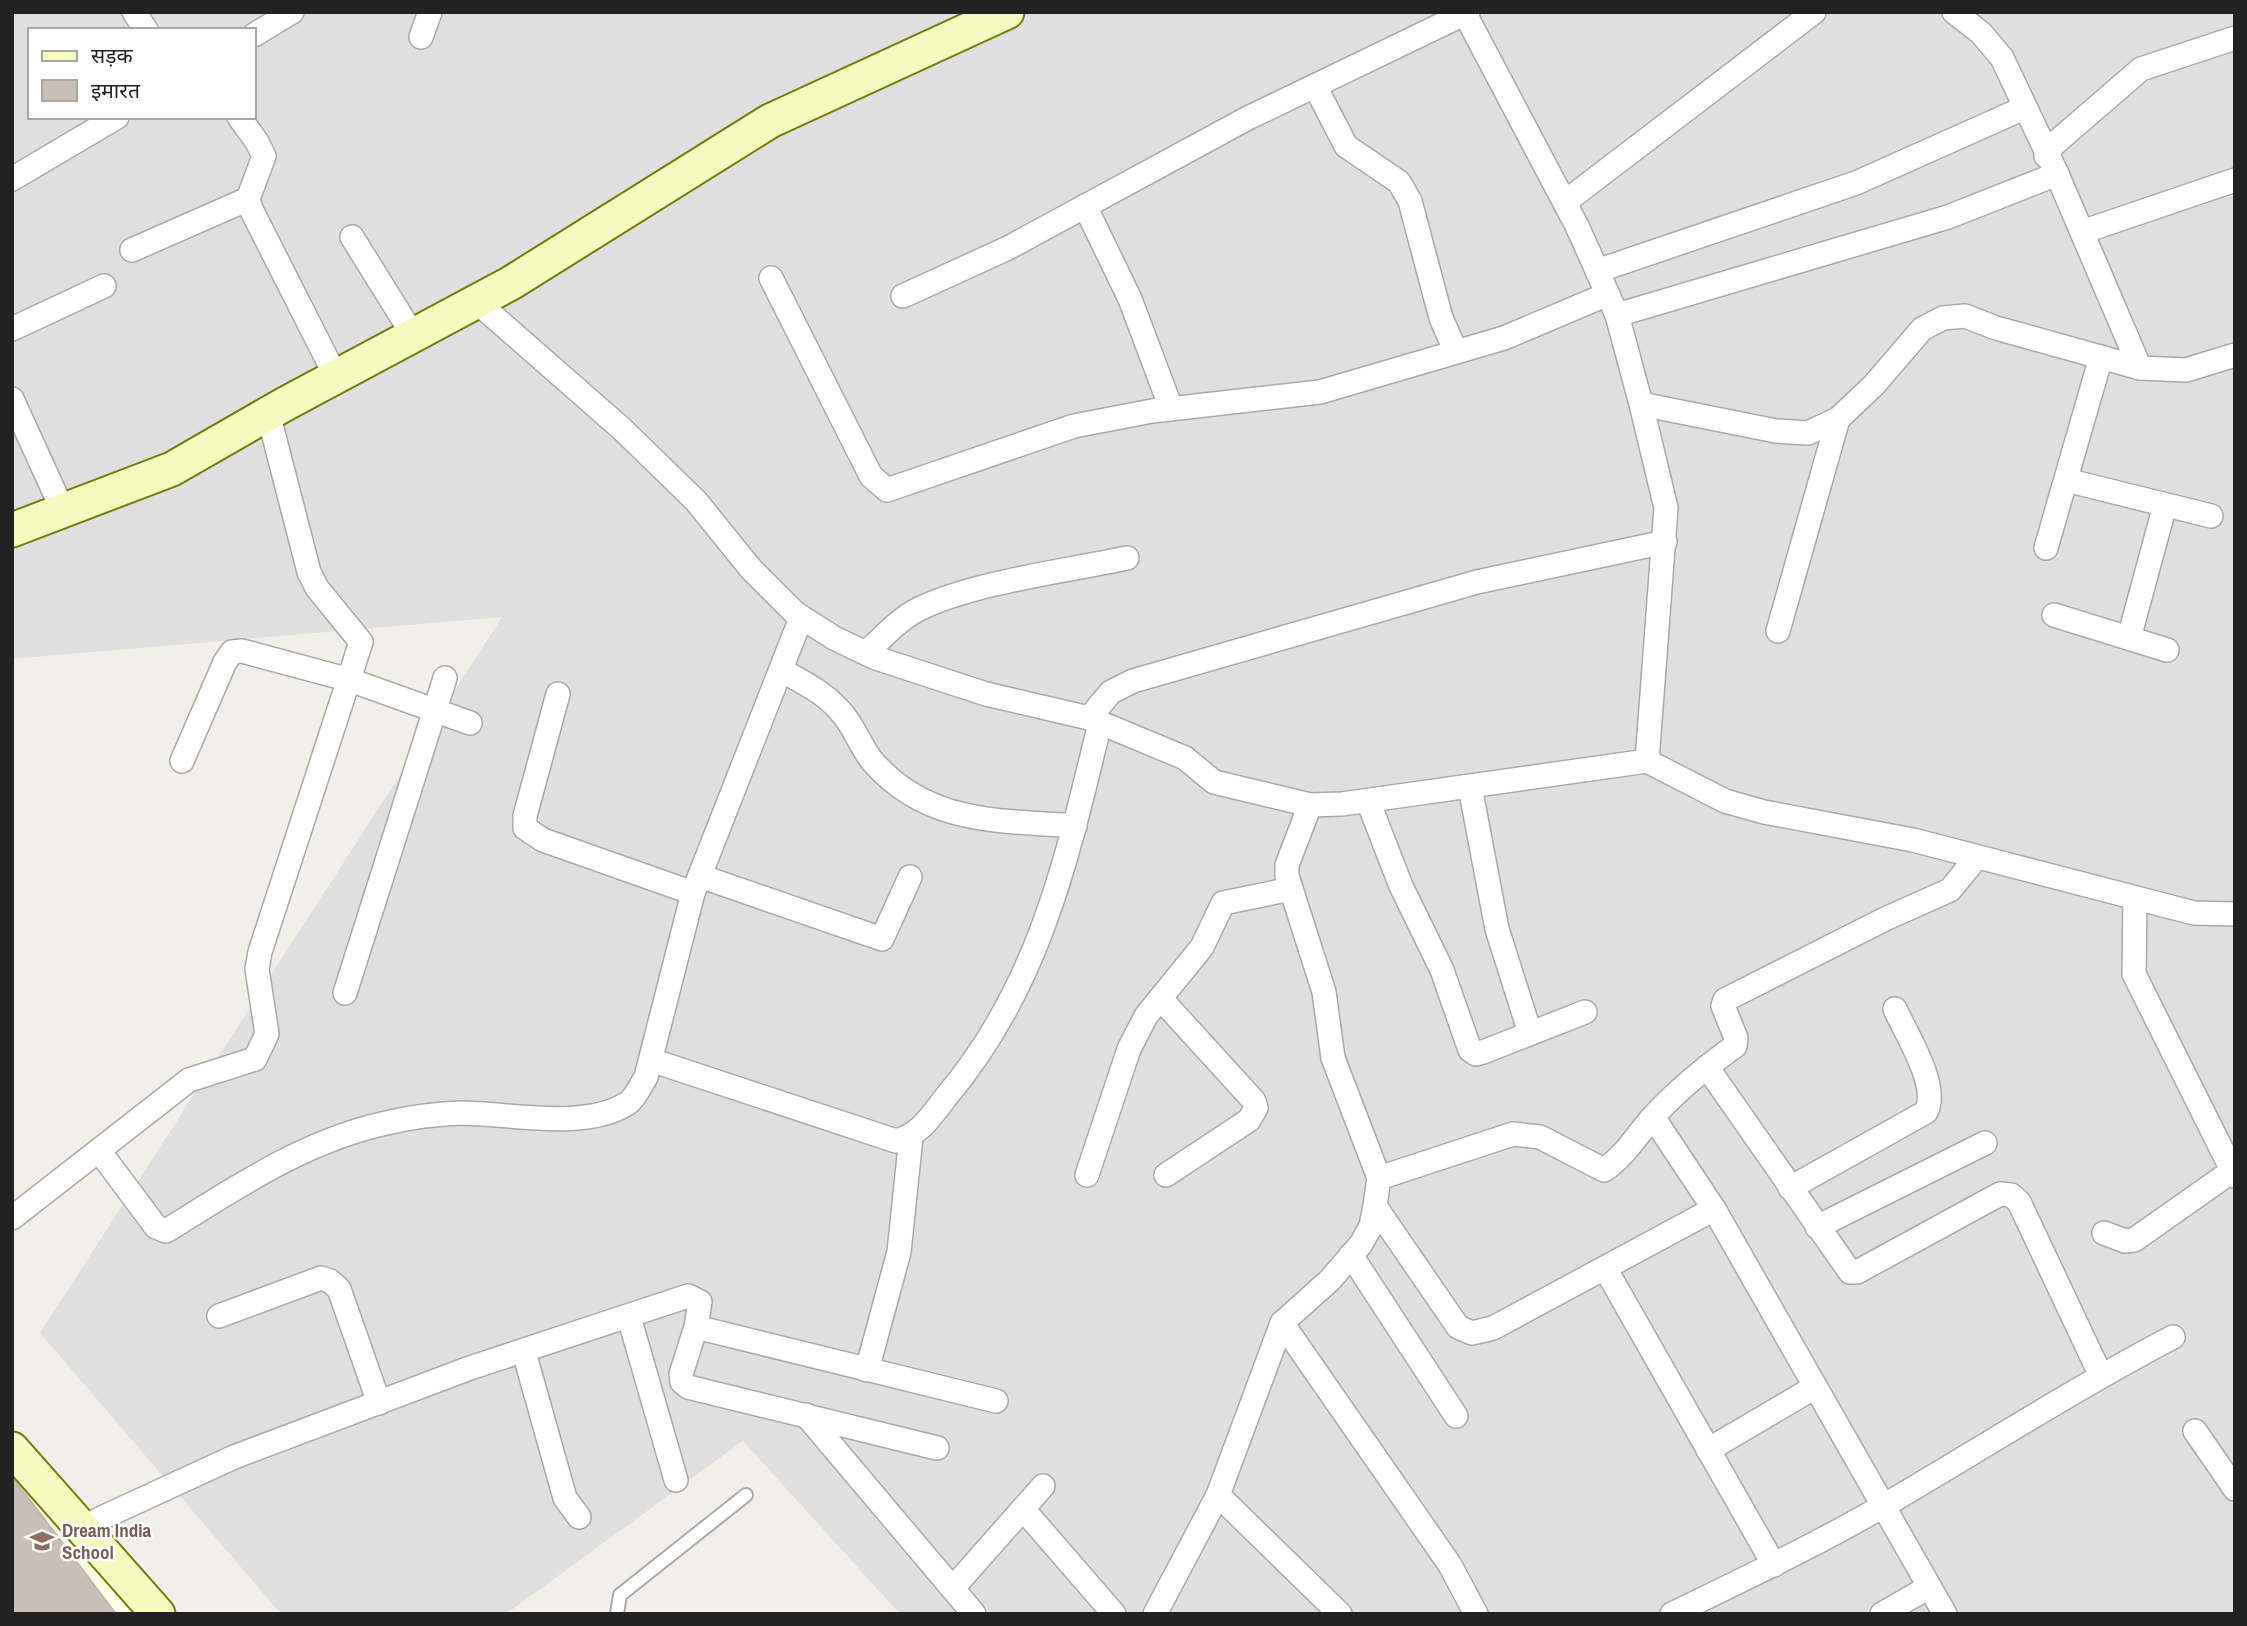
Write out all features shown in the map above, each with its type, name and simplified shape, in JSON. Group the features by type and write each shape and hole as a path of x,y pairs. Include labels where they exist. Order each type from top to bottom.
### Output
{"street":[{"path":"134,12 145,28"},
{"path":"256,34 292,12"},
{"path":"421,37 430,12"},
{"path":"12,530 172,469 333,378 511,283 770,121 1007,12"},
{"path":"1565,202 1814,12"},
{"path":"1954,12 1981,33 2002,58 2082,232 2140,368"},
{"path":"903,296 1008,248 1248,118 1466,13 1565,202 1612,304 1667,508 1647,761"},
{"path":"2052,165 2053,145 2141,69 2235,38"},
{"path":"1315,86 1346,146 1399,182 1410,201 1441,318 1455,352"},
{"path":"1597,271 1856,183 2024,108"},
{"path":"12,179 114,119"},
{"path":"240,119 264,156 248,200 330,365 333,378"},
{"path":"771,278 871,476 887,490 1074,426 1171,408 1320,392 1612,304 1948,217 2052,165"},
{"path":"2082,232 2235,180"},
{"path":"132,250 248,200"},
{"path":"1085,206 1130,299 1171,408"},
{"path":"352,237 414,335"},
{"path":"12,329 104,286"},
{"path":"477,302 622,429 696,501 751,569 802,618 866,653 986,694 1094,720 1185,758 1214,782 1310,805 1470,787 1647,761 1726,801 1764,812 1913,840 2194,913 2235,914"},
{"path":"1641,404 1776,431 1808,433 1838,419 1874,385 1922,329 1943,317 1965,316 1996,328 2140,368 2186,370 2235,355"},
{"path":"2046,548 2101,357"},
{"path":"12,399 63,511"},
{"path":"12,1218 189,1080 255,1059 265,1044 267,1034 257,970 260,952 361,642 317,589 309,572 268,414"},
{"path":"1778,631 1838,419"},
{"path":"2066,480 2211,516"},
{"path":"2129,638 2165,505"},
{"path":"867,1370 899,1252 911,1137 972,1068 1001,1023 1028,968 1075,826 1094,720 1111,692 1133,681 1477,582 1665,542"},
{"path":"866,653 897,624 918,609 955,595 1127,558"},
{"path":"2054,615 2167,650"},
{"path":"100,1152 156,1227 166,1231 304,1150 390,1122 458,1113 579,1117 602,1114 631,1101 646,1077 696,885 802,618"},
{"path":"182,761 225,662 232,652 242,651 350,680 470,723"},
{"path":"781,670 818,690 845,716 871,761 910,793 936,808 964,817 1075,826"},
{"path":"345,993 445,678"},
{"path":"558,694 525,817 525,828 542,840 881,939 910,877"},
{"path":"1470,787 1497,929 1530,1033"},
{"path":"1368,800 1401,886 1442,970 1470,1050 1476,1054 1483,1052 1585,1012"},
{"path":"1160,1612 1218,1495 1282,1323 1310,1300 1351,1255 1371,1226 1376,1206 1378,1178 1333,1058 1324,992 1291,889 1287,865 1310,805"},
{"path":"1378,1178 1513,1134 1540,1137 1604,1170 1620,1159 1653,1117 1737,1043 1723,1006 1725,1000 1885,919 1950,890 1977,857"},
{"path":"1087,1175 1129,1049 1146,1016 1202,947 1223,903 1291,889"},
{"path":"2104,1233 2125,1241 2134,1240 2233,1173 2134,974 2135,898"},
{"path":"1161,999 1254,1101 1256,1108 1249,1120 1166,1175"},
{"path":"1790,1188 1926,1112 1931,1102 1930,1086 1895,1009"},
{"path":"651,1060 896,1140 911,1137"},
{"path":"1707,1067 1845,1268 1857,1272 2000,1194 2011,1195 2021,1207 2101,1376"},
{"path":"1653,1117 1714,1209 1945,1614"},
{"path":"1817,1227 1985,1143"},
{"path":"1376,1206 1458,1327 1472,1333 1493,1328 1714,1209"},
{"path":"1351,1255 1456,1416"},
{"path":"1605,1268 1774,1565"},
{"path":"219,1316 321,1278 330,1281 339,1289 379,1403"},
{"path":"80,1528 234,1457 470,1368 688,1296 700,1302 696,1327 681,1374 682,1382 688,1387 937,1448"},
{"path":"629,1317 676,1480"},
{"path":"1282,1323 1450,1565 1476,1614"},
{"path":"696,1327 996,1401"},
{"path":"1672,1614 1774,1565 1882,1507 2101,1376 2173,1337"},
{"path":"524,1352 565,1498 579,1517"},
{"path":"1708,1450 1815,1387"},
{"path":"806,1415 975,1614"},
{"path":"2195,1432 2231,1475"},
{"path":"12,1449 158,1614"},
{"path":"953,1588 1043,1486"},
{"path":"1218,1495 1340,1614"},
{"path":"1023,1508 1114,1614"},
{"path":"1882,1614 1929,1587"}],"lane":[{"path":"617,1614 617,1600 620,1595 746,1495"}],"shaded area":[{"path":"12,12 2235,12 2235,1614 900,1614 743,1441 506,1614 281,1614 40,1333 502,617 12,659"},
{"name":"Dream India School","path":"12,1469 132,1614 12,1614"}],"building":[{"name":"Dream India School","path":"12,1478 27,1496 116,1614 12,1614"}],"place":[{"name":"Dream India School","path":"42,1541"}]}
